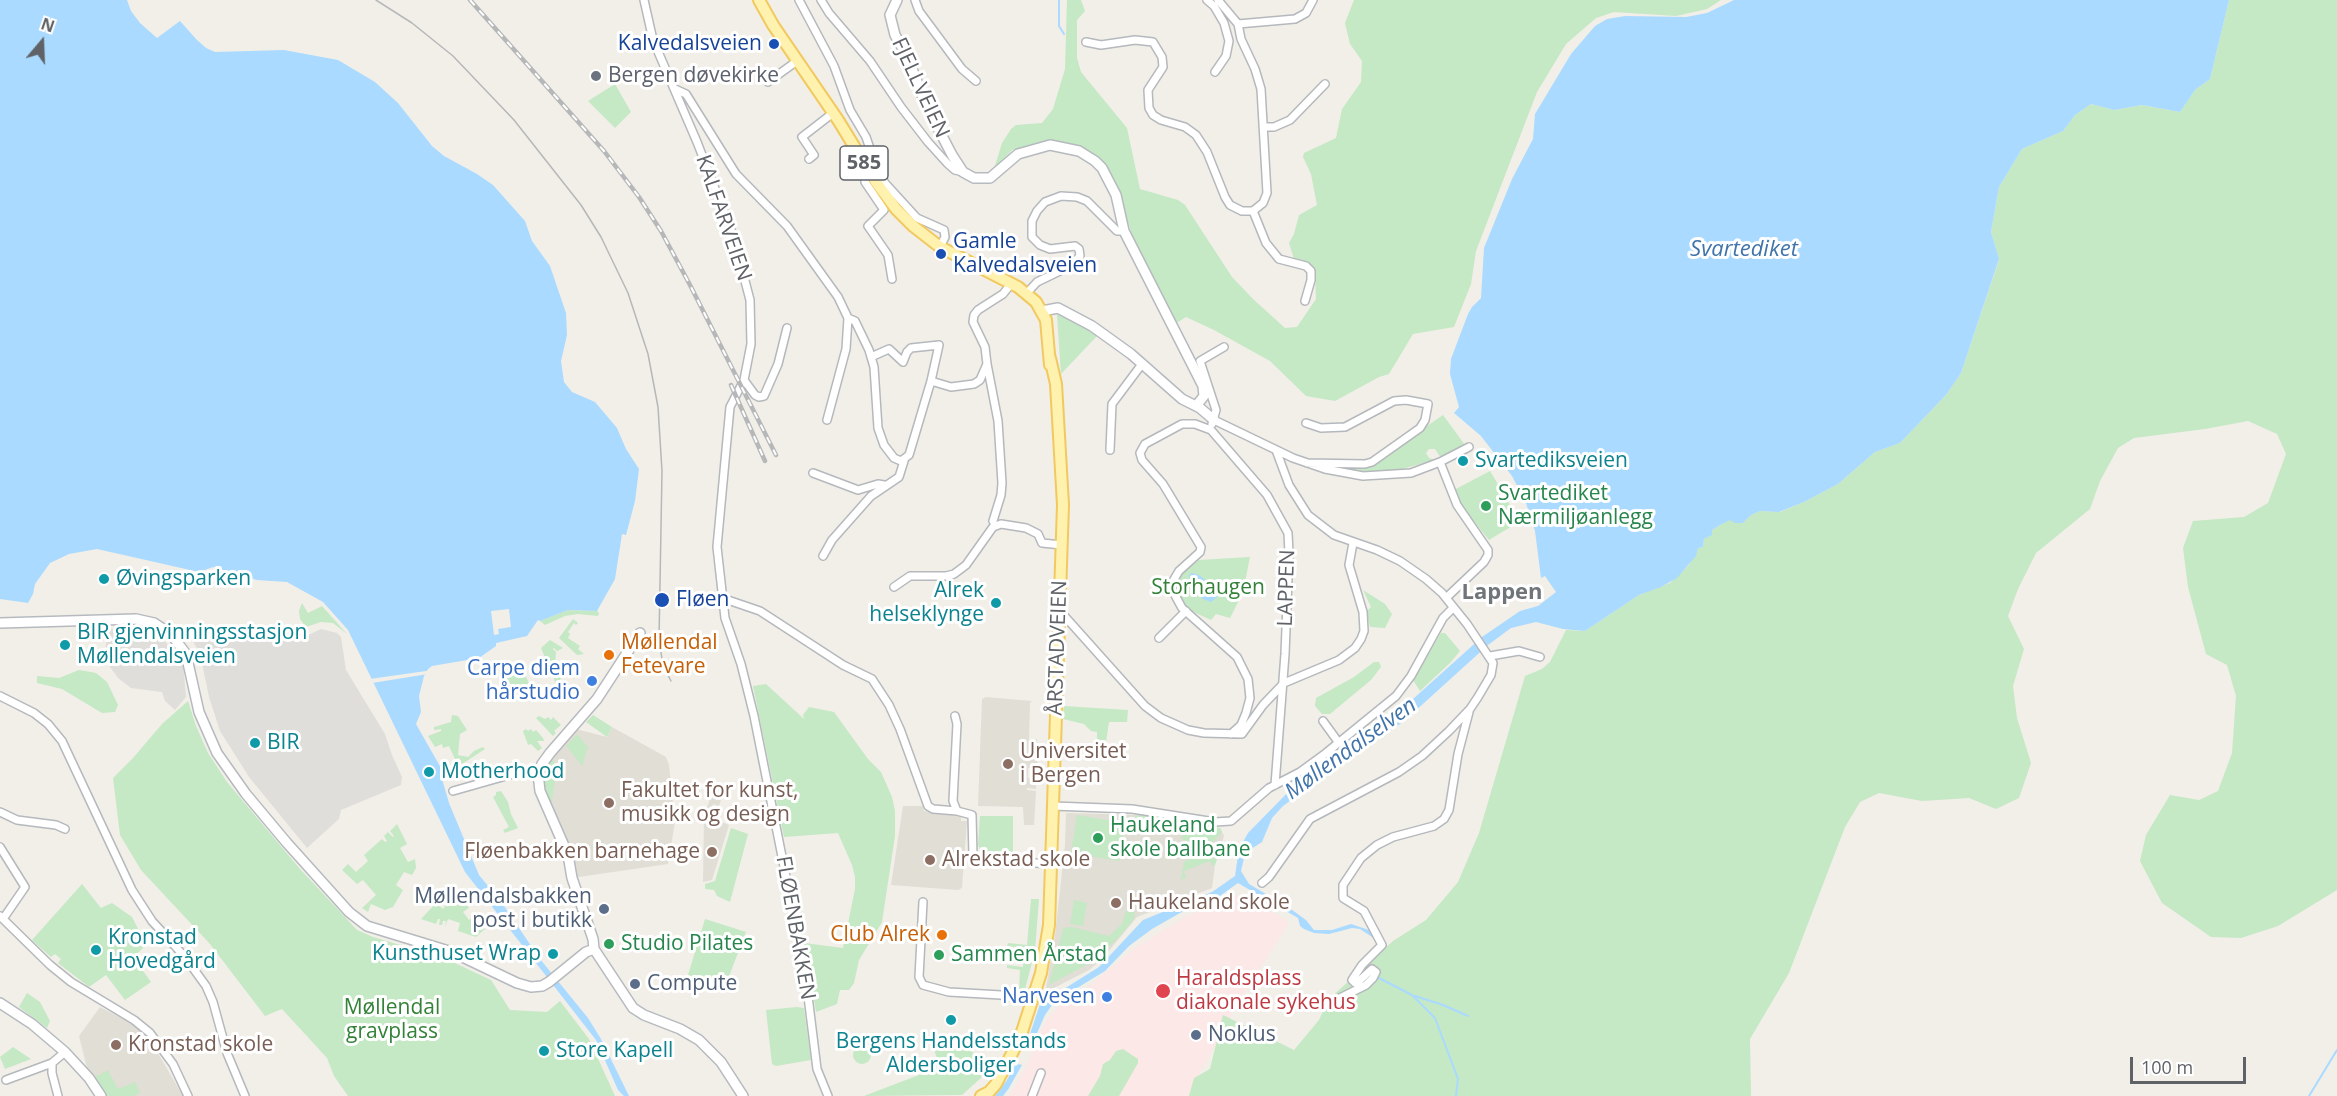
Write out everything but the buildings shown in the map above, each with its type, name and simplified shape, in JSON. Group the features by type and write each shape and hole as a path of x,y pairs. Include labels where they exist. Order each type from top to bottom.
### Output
{"main road":[{"name":"585","path":"759,0 896,209 940,247 1027,293 1042,311"},
{"name":"ÅRSTADVEIEN","path":"980,1096 989,1092 996,1084 1020,1038 1047,945 1060,610 1062,493 1055,371 1050,358 1047,324 1042,311"}],"street":[{"name":"KALFARVEIEN","path":"644,0 653,40 733,235 750,300 752,336 744,380 730,407"},
{"path":"798,0 831,59 850,110 866,136 885,183 917,219 944,230 945,237 940,247"},
{"path":"821,0 876,69 928,142 955,170 974,178 990,178 1018,154 1050,145 1079,151 1095,161 1108,175 1116,195 1124,231 1203,386 1204,396 1196,406"},
{"name":"FJELLVEIEN","path":"897,0 891,15 895,35 910,62 926,105 963,172"},
{"path":"915,0 920,11 962,69 976,81"},
{"path":"1207,0 1214,6 1229,35 1228,51 1215,72"},
{"path":"1086,42 1101,45 1139,40 1153,42 1162,57 1163,67 1148,90 1149,108 1153,115 1161,120 1185,127 1196,135 1207,152 1230,206 1242,211 1253,211 1263,203 1268,193 1258,80 1242,43 1238,24 1218,0"},
{"path":"1238,24 1295,19 1306,13 1313,0"},
{"path":"768,82 797,61"},
{"path":"1263,127 1277,126 1290,120 1325,84"},
{"path":"675,90 679,89 686,93 736,174 787,226 838,297 848,318 846,349 827,420"},
{"path":"810,159 814,155 802,137 833,113"},
{"path":"871,174 865,178 865,182 884,210 868,226 888,255 892,279"},
{"path":"1027,293 1037,282 1070,266 1080,256 1079,249 1075,246 1050,249 1040,245 1032,237 1032,221 1037,210 1045,202 1061,196 1077,196 1087,201 1117,231 1124,231"},
{"path":"1253,211 1260,232 1272,253 1279,259 1306,266 1311,271 1305,301"},
{"path":"993,521 1000,495 998,421 987,364 986,346 975,328 974,315 1003,294 1011,284"},
{"path":"1042,311 1055,307 1082,320 1117,343 1182,399 1196,406 1212,424"},
{"path":"848,318 855,321 871,357 875,376 878,428 889,452 898,460 904,461"},
{"path":"744,380 755,395 764,396 778,364 787,327"},
{"path":"823,556 832,540 871,496 899,477 911,449 939,345 911,348 903,362 889,349 871,357"},
{"path":"1212,424 1216,410 1215,402 1200,363 1204,358 1224,347"},
{"path":"931,381 951,387 974,384 980,380 987,364"},
{"path":"1110,450 1112,404 1142,364"},
{"path":"1306,423 1321,428 1345,427 1387,403 1406,400 1428,404 1425,420 1420,428 1372,462 1365,464 1307,463"},
{"name":"FLØENBAKKEN","path":"730,407 717,526 722,598 725,618 746,684 773,806 805,972 817,1069 828,1096"},
{"path":"1231,734 1241,725 1249,704 1249,685 1244,669 1237,657 1186,611 1172,589 1173,581 1179,571 1200,552 1201,547 1163,484 1142,460 1141,447 1182,424 1212,424 1307,463 1337,472 1372,476 1411,473 1440,462 1469,447"},
{"name":"LAPPEN","path":"1212,424 1260,485 1288,533 1284,683 1275,785"},
{"path":"1262,883 1269,877 1310,819 1410,764 1442,738 1470,709 1491,675 1493,663 1488,653 1446,598 1426,579 1406,565 1377,550 1334,536 1308,515 1288,485 1276,450"},
{"path":"1440,462 1457,505 1485,544 1488,555 1477,571 1446,598"},
{"path":"813,473 858,490 886,485"},
{"path":"894,587 910,576 954,574 966,565 993,527 1001,524 1026,528 1038,534 1042,543 1062,545"},
{"path":"1060,610 1146,706 1161,718 1188,730 1204,734 1244,733 1263,705 1284,683 1339,660 1355,648 1361,639 1364,631 1363,612 1349,565 1353,543"},
{"path":"722,598 755,608 843,665 872,679 889,705 900,729 928,806 933,809 972,814 975,859 1051,864"},
{"path":"1053,806 1140,810 1221,823 1231,821 1264,792 1300,772 1339,743 1401,690 1443,618 1453,608"},
{"path":"1159,638 1186,611"},
{"path":"0,623 136,619 154,623 165,629 178,641 186,654 199,712 217,753 260,812 349,912 375,930 452,952 524,986 539,987 586,952 594,949"},
{"path":"640,633 597,699 542,764 538,774 540,791 568,855 572,878 593,939 594,949 626,999 638,1011 690,1034 706,1046 730,1074 743,1096"},
{"path":"1488,653 1519,651 1540,657"},
{"path":"0,696 34,713 48,724 62,741 132,890 152,921 185,957 206,986 213,1002 227,1053 245,1096"},
{"path":"1324,1006 1366,985 1373,978 1376,972 1372,969 1359,981 1355,983 1352,981 1362,965 1382,945 1364,912 1343,898 1343,885 1361,858 1377,845 1393,837 1434,826 1444,819 1449,810 1458,754 1470,709"},
{"path":"955,716 957,724 953,801 957,811"},
{"path":"1323,721 1339,743"},
{"path":"453,791 520,772 538,774"},
{"path":"0,812 17,820 56,825 64,829"},
{"path":"0,847 25,887 2,918 50,965 71,982 134,1020 150,1033 173,1064 188,1096"},
{"path":"923,902 918,977 923,985 949,992 1001,995 1032,1002"},
{"path":"0,1003 32,1024 65,1052 89,1078 101,1096"},
{"path":"6,1080 52,1064 65,1052"},
{"path":"52,1064 51,1073 57,1096"},
{"path":"1032,1096 1041,1073"}],"shaded area":[{"path":"198,628 207,629 208,636 227,630 244,630 300,639 321,629 337,633 341,637 346,670 385,734 402,777 401,785 341,810 339,819 307,848 249,777 220,731 209,697 200,654 188,632"},
{"path":"108,629 152,631 164,640 183,664 186,697 175,710 165,701 162,692 131,688 118,678 104,659"},
{"name":"Universitet i Bergen","path":"986,697 1032,701 1030,703 1029,739 1037,739 1037,750 1028,752 1038,753 1037,769 1028,768 1028,778 1036,778 1036,789 1027,788 1027,790 1036,791 1034,825 1024,825 1023,807 978,806 982,699"},
{"name":"Fakultet for kunst, musikk og design","path":"612,727 666,757 669,765 675,822 668,864 572,878 538,774 572,728 607,737"},
{"name":"Fløenbakken barnehage","path":"711,796 721,800 719,806 713,804 709,817 729,825 712,880 703,882 704,816"},
{"name":"Alrekstad skole","path":"903,806 923,806 924,811 958,814 961,816 961,821 967,821 962,888 958,890 891,885"},
{"name":"Haukeland skole","path":"1066,813 1139,815 1220,828 1224,836 1215,865 1212,888 1137,917 1102,959 1089,970 1048,991 1046,988 1055,935 1065,845"},
{"name":"Haraldsplass diakonale sykehus","path":"1237,895 1279,915 1289,923 1241,998 1187,1096 1009,1096 1026,1067 1047,1019 1063,1003 1090,985 1135,948 1187,916"},
{"name":"Kronstad skole","path":"100,1007 135,1025 159,1055 183,1096 107,1096 87,1068 79,1036"}],"green space":[{"path":"1067,0 1081,0 1085,11 1077,20 1077,58 1081,72 1127,128 1140,189 1178,200 1185,205 1232,277 1285,328 1297,327 1316,299 1315,273 1311,265 1294,259 1289,243 1299,215 1317,205 1311,174 1303,157 1304,153 1336,138 1342,109 1361,82 1362,61 1350,44 1345,23 1354,0 1721,0 1707,9 1676,16 1614,12 1596,18 1566,44 1537,92 1476,251 1471,284 1454,327 1413,334 1389,374 1335,401 1306,396 1270,361 1214,330 1186,317 1175,324 1133,237 1110,172 1088,151 1051,140 1012,150 994,169 1002,143 1011,129 1016,125 1042,123 1053,109 1065,69"},
{"path":"2229,0 2337,0 2337,890 2278,926 2241,938 2211,937 2162,903 2140,861 2146,835 2170,795 2199,800 2218,791 2232,753 2236,696 2227,665 2206,654 2188,587 2183,548 2193,521 2244,517 2268,503 2286,454 2277,434 2248,421 2134,438 2118,448 2100,481 2090,509 2036,553 2018,589 2008,616 2024,649 2013,686 2017,718 2031,763 2019,798 1996,809 1969,798 1922,801 1879,793 1860,802 1845,827 1789,973 1750,1039 1751,1096 1189,1096 1194,1078 1210,1069 1223,1015 1294,1050 1319,1020 1329,999 1393,941 1426,920 1458,882 1479,833 1525,676 1542,669 1550,662 1566,630 1585,631 1639,595 1670,583 1689,565 1698,548 1703,547 1704,539 1711,535 1712,530 1730,519 1743,523 1751,515 1760,511 1780,512 1838,484 1875,452 1900,443 1946,395 1961,373 1999,260 1991,232 1999,187 2022,149 2063,131 2075,115 2091,104 2114,110 2142,105 2180,112 2195,90 2210,79"},
{"path":"615,84 631,112 615,128 588,101"},
{"path":"1063,314 1098,335 1061,374 1057,315"},
{"path":"1443,415 1465,445 1441,458 1435,449 1429,449 1426,453 1429,458 1435,460 1391,472 1362,472 1324,465 1369,466"},
{"name":"Svartediket Nærmiljøanlegg","path":"1490,471 1508,501 1517,523 1489,540 1467,513 1454,490"},
{"name":"Storhaugen","path":"1250,557 1243,592 1230,618 1216,614 1211,620 1189,610 1183,603 1177,589 1178,578 1181,573 1199,560"},
{"path":"1363,590 1385,604 1392,614 1385,628 1370,627 1366,612 1371,607"},
{"path":"302,603 308,613 322,606 347,634 333,623 321,622 306,627 300,619 299,611"},
{"path":"568,610 599,613 598,616 578,614 565,616 545,625 540,621"},
{"path":"573,619 578,623 576,625 574,623 568,632 570,634 568,638 580,646 578,649 584,654 577,655 559,638"},
{"path":"1441,633 1445,633 1460,651 1420,691 1413,680"},
{"path":"550,640 563,648 557,651 553,649 556,652 555,664 562,670 560,681 558,680 556,684 541,648"},
{"path":"1374,662 1379,662 1381,667 1371,680 1330,714 1322,714 1315,706 1316,698 1354,677"},
{"path":"503,666 521,667 529,683 522,688 511,685 498,670"},
{"path":"79,670 96,673 107,682 118,705 115,712 102,713 62,689 37,683 37,676 59,678"},
{"path":"766,684 804,719 803,715 809,707 834,712 868,759 881,772 892,797 895,811 895,836 882,922 859,960 854,983 849,990 840,990 837,1004 816,1012 804,943 843,948 855,889 855,877 838,833 784,837 753,686"},
{"name":"Møllendal gravplass","path":"188,701 208,753 227,782 300,869 357,930 444,958 491,980 510,1010 547,1012 560,1001 589,1039 615,1096 348,1096 334,1076 327,1058 282,1009 265,1016 210,944 141,870 120,835 113,778 162,724"},
{"path":"1064,706 1128,710 1127,722 1109,722 1106,742 1097,740 1097,732 1091,731 1084,724 1063,719"},
{"path":"452,715 458,716 467,730 460,734 458,755 468,757 474,751 483,747 485,749 462,764 459,758 455,759 449,746 443,748 442,744 435,747 428,736 441,731 441,729 434,730 434,727 451,722"},
{"path":"593,715 612,727 607,737 586,722"},
{"path":"539,716 545,719 548,717 551,720 553,717 561,725 554,731 556,733 553,736 536,718"},
{"path":"526,729 528,731 531,729 533,732 536,730 543,738 544,741 537,741 542,748 538,751 531,744 528,745 523,731"},
{"path":"577,734 588,747 582,766 566,746"},
{"path":"552,758 557,768 551,807 543,780 545,768"},
{"path":"501,791 518,828 505,833 503,830 509,827 493,797 496,792"},
{"name":"Haukeland skole ballbane","path":"1077,815 1125,823 1119,861 1071,853"},
{"path":"1139,815 1220,828 1222,832 1210,845 1183,840 1179,830 1163,827 1163,823 1150,823 1144,827 1145,833 1139,831 1135,821 1135,817"},
{"path":"980,816 1013,816 1013,855 982,854 978,845"},
{"path":"397,824 407,844 400,848 408,862 415,859 416,868 412,875 404,872 396,885 403,890 393,907 385,910 371,904 368,912 362,908 376,895 363,880 357,884 342,870 348,864 356,872 368,861 364,855 382,839 387,841 384,836 388,832 394,836 390,831"},
{"path":"731,828 748,834 730,902 717,896 714,890 705,889 705,884 715,881"},
{"path":"1207,850 1219,853 1215,865 1212,866 1210,861 1184,871 1186,877 1181,880 1184,862"},
{"path":"82,884 101,908 112,903 132,917 141,935 143,948 133,957 151,982 125,1000 106,975 89,987 58,963 61,959 55,954 51,957 32,940"},
{"path":"452,888 469,908 463,912 469,920 475,916 485,929 476,937 458,931 460,923 448,919 445,927 446,921 439,925 440,919 436,924 421,919 436,903 443,909 448,902 442,896 448,900 445,895 447,893 451,895 449,891"},
{"path":"1031,899 1039,899 1035,951 1024,993 1021,995 1011,993 1012,990 1019,990 1020,970 1007,968 1007,965 1023,967 1024,948 1007,946 1008,943 1027,945"},
{"path":"1074,900 1087,903 1083,926 1070,924"},
{"path":"1126,911 1135,912 1134,919 1119,937 1095,960 1049,985 1063,928 1072,927 1109,936 1122,924"},
{"path":"705,919 746,932 724,989 688,975"},
{"path":"27,993 40,1002 50,1021 47,1028 19,1007"},
{"path":"804,1008 811,1060 776,1066 772,1064 766,1010"},
{"path":"936,1035 974,1053 985,1066 981,1078 962,1095 864,1096 940,1067 932,1044 933,1037"},
{"path":"862,1046 868,1049 871,1055 868,1061 862,1064 856,1061 853,1055 856,1049"},
{"path":"13,1047 31,1059 5,1069 0,1057"},
{"path":"1123,1049 1138,1059 1138,1063 1119,1096 1088,1096 1100,1076 1103,1064 1110,1060 1116,1051"},
{"path":"108,1070 118,1089 135,1082 140,1093 134,1096 107,1096 95,1077"}],"water":[{"path":"0,0 127,0 131,11 140,23 157,38 180,21 206,48 215,52 284,50 338,60 375,82 398,103 432,146 444,156 493,185 525,221 532,241 550,266 566,313 567,335 561,361 564,382 572,392 595,402 617,428 626,449 639,469 635,501 626,535 622,534 615,579 597,611 568,610 538,620 527,636 496,643 496,646 479,658 432,666 424,676 419,696 421,712 416,724 441,768 440,772 449,803 479,875 502,903 540,959 588,1018 629,1096 624,1096 618,1090 596,1040 465,872 348,630 323,602 287,582 257,580 213,567 199,572 97,549 69,554 50,563 35,584 28,603 0,599"},
{"name":"Svartediket","path":"1734,0 2229,0 2210,79 2195,90 2180,112 2142,105 2114,110 2091,104 2075,115 2063,131 2022,149 1999,187 1991,232 1999,259 1961,373 1946,395 1900,443 1875,452 1838,484 1804,502 1779,512 1760,511 1751,515 1743,523 1730,520 1720,525 1712,530 1712,535 1704,539 1703,547 1698,548 1696,556 1677,578 1639,595 1585,631 1563,629 1536,622 1511,628 1488,645 1403,722 1307,784 1301,793 1283,806 1272,818 1262,842 1251,849 1244,858 1241,871 1249,884 1288,907 1306,920 1314,930 1332,930 1351,924 1369,930 1379,945 1360,929 1352,928 1329,934 1314,933 1304,929 1300,926 1298,918 1238,883 1217,898 1180,913 1152,929 1129,946 1105,971 1054,1002 1045,1015 1027,1056 1009,1088 1003,1096 995,1096 1007,1080 1028,1040 1040,1004 1099,967 1143,920 1212,892 1235,876 1239,849 1248,833 1295,785 1394,716 1482,637 1520,611 1538,606 1556,592 1545,576 1541,578 1535,531 1526,503 1512,476 1481,436 1454,413 1459,407 1450,374 1451,359 1468,314 1481,298 1484,248 1512,179 1533,139 1535,114 1571,54 1595,26 1607,19 1625,16 1686,17 1707,13"},
{"path":"1191,573 1199,575 1219,591 1219,595 1211,602 1203,599 1196,593 1189,576"}],"pier":[{"path":"509,609 511,627 498,629 499,634 494,635 491,611"},
{"path":"433,670 428,674 372,683 370,679"},
{"path":"1028,1036 1037,1040 1030,1058 1025,1066 1019,1064 1014,1067"}],"waterway":[{"path":"1059,0 1059,26 1064,34"},
{"path":"1377,977 1412,995 1435,1018 1458,1079 1456,1096"},
{"path":"1415,996 1468,1016"},
{"path":"2309,1096 2337,1050"}],"tram line":[{"path":"376,0 412,23 453,56 514,120 581,205 601,237 628,293 648,354 658,407 662,471 659,640 663,665 671,681"}],"railway":[{"path":"470,0 604,151 639,197 661,231 690,285 776,455"},
{"path":"731,385 765,461"}],"place":[{"name":"Kalvedalsveien","path":"774,44"},
{"name":"Bergen døvekirke","path":"596,76"},
{"name":"Gamle Kalvedalsveien","path":"941,254"},
{"name":"Svartediksveien","path":"1463,461"},
{"name":"Svartediket Nærmiljøanlegg","path":"1486,506"},
{"name":"Øvingsparken","path":"104,579"},
{"name":"Fløen","path":"662,600"},
{"name":"Alrek helseklynge","path":"996,603"},
{"name":"BIR gjenvinningsstasjon Møllendalsveien","path":"65,645"},
{"name":"Møllendal Fetevare","path":"609,655"},
{"name":"Carpe diem hårstudio","path":"592,681"},
{"name":"BIR","path":"255,743"},
{"name":"Universitet i Bergen","path":"1008,764"},
{"name":"Motherhood","path":"429,772"},
{"name":"Fakultet for kunst, musikk og design","path":"609,803"},
{"name":"Haukeland skole ballbane","path":"1098,838"},
{"name":"Fløenbakken barnehage","path":"712,852"},
{"name":"Alrekstad skole","path":"930,860"},
{"name":"Haukeland skole","path":"1116,903"},
{"name":"Møllendalsbakken post i butikk","path":"604,909"},
{"name":"Club Alrek","path":"942,935"},
{"name":"Studio Pilates","path":"609,944"},
{"name":"Kronstad Hovedgård","path":"96,950"},
{"name":"Kunsthuset Wrap","path":"553,954"},
{"name":"Sammen Årstad","path":"939,955"},
{"name":"Compute","path":"635,984"},
{"name":"Haraldsplass diakonale sykehus","path":"1163,991"},
{"name":"Narvesen","path":"1107,997"},
{"name":"Bergens Handelsstands Aldersboliger","path":"951,1020"},
{"name":"Noklus","path":"1196,1035"},
{"name":"Kronstad skole","path":"116,1045"},
{"name":"Store Kapell","path":"544,1051"}],"district":[{"name":"Lappen","path":"1502,593"}],"water label":[{"name":"Møllendalselven","path":"1351,749"}]}
